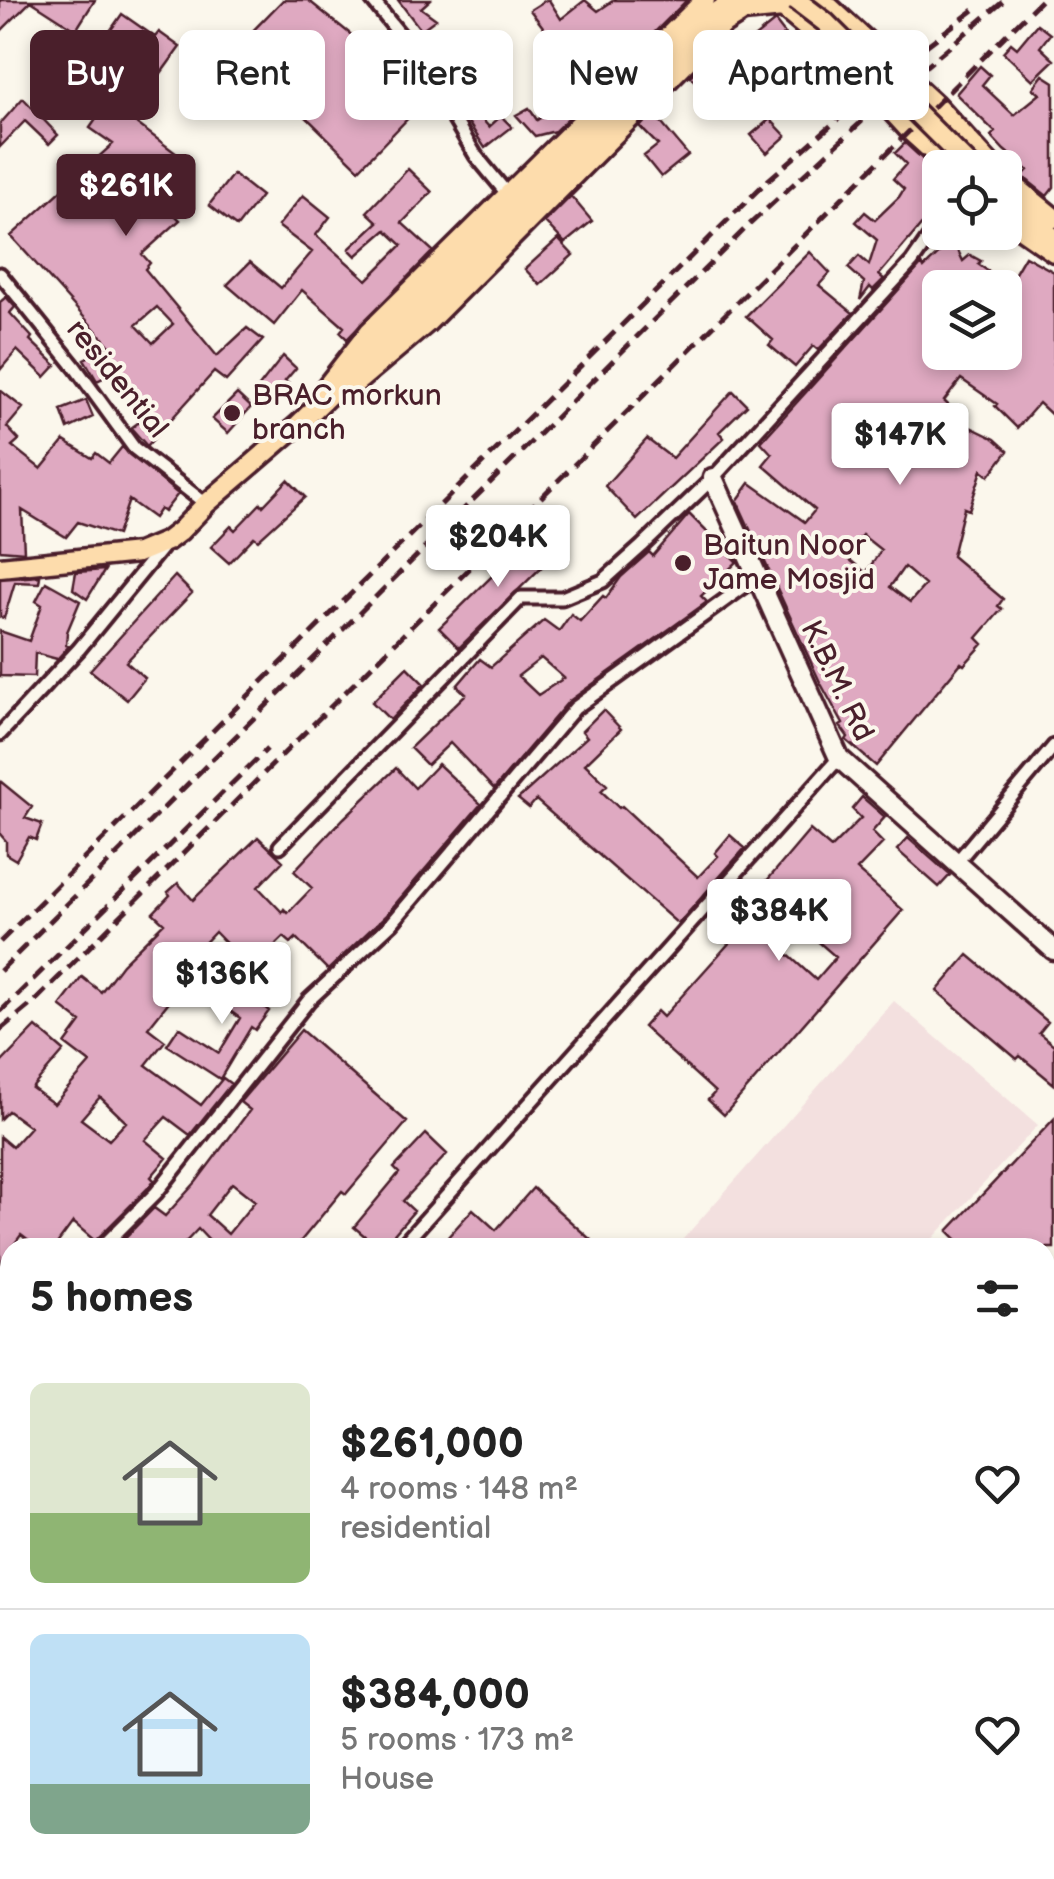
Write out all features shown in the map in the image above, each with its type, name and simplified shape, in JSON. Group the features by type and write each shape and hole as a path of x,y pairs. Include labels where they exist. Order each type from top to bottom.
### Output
{"main road":[{"path":"299,424 368,332 705,0"},
{"path":"0,567 138,553 167,541 299,424 431,296 696,26 734,0"},
{"path":"822,0 935,104 971,150"},
{"path":"299,424 378,366 426,323 724,24 743,12 787,3 824,22 966,150"},
{"path":"787,3 931,150"},
{"path":"1022,192 1054,218"},
{"path":"1022,213 1054,238"},
{"path":"1022,230 1054,252"}],"street":[{"path":"372,0 414,52 476,156 509,196"},
{"path":"280,846 521,598 562,598 602,580 712,478 922,248"},
{"name":"residential","path":"0,274 134,448 206,504"},
{"name":"K.B.M. Rd","path":"712,478 839,758 1054,950"},
{"path":"0,734 79,649 167,541"},
{"path":"110,1238 156,1193 309,1000 392,923 575,708 757,577"},
{"path":"956,862 1054,746"},
{"path":"409,1238 839,758"}],"shaded area":[{"path":"894,1001 1038,1125 933,1238 684,1238"}],"building":[{"path":"0,0 95,0 76,30 31,1 0,32"},
{"path":"283,0 308,0 345,30 345,120 406,120 359,169 309,120 325,120 325,30 254,30"},
{"path":"398,0 430,0 421,8 436,19 421,30"},
{"path":"549,0 561,19 585,0 598,11 614,0 687,0 657,30 545,30 530,10"},
{"path":"122,14 145,30 111,30"},
{"path":"775,21 782,30 764,30"},
{"path":"1037,24 1050,34 1040,47 1054,60 1033,80 1003,52 1011,43 1017,48"},
{"path":"159,32 179,48 159,76"},
{"path":"980,66 990,75 982,85 1014,115 1040,94 1033,88 1043,75 1054,82 1054,187 1047,196 1022,176 1028,170 1022,165 1022,150 1004,150 991,136 995,132 956,94"},
{"path":"23,98 30,105 30,120 44,120 58,135 49,144 25,121 0,147 0,124"},
{"path":"529,108 533,120 566,120 555,131 535,136 516,115"},
{"path":"96,120 132,120 189,163 166,206 180,220 142,254 150,263 145,269 217,356 247,328 263,340 226,381 214,372 147,446 131,428 142,420 122,369 97,381 84,359 110,346 11,236 113,144 90,128","holes":["157,307 173,324 153,343 136,325"]},
{"path":"467,120 483,120 489,127 497,120 505,120 512,127 485,148"},
{"path":"646,120 659,120 688,155 661,177 644,156 658,145 640,127"},
{"path":"771,120 786,136 767,153 751,135"},
{"path":"905,143 922,159 922,224 879,275 884,279 873,290 870,287 860,300 864,282 848,268 859,256 869,265 877,240 856,222 865,212 875,220 904,189 893,179 906,164 895,153"},
{"path":"408,169 432,192 402,223 433,251 347,339 340,332 344,327 302,290 274,325 227,285 250,262 281,288 312,252 278,226 303,195 330,217 316,235 367,280 402,245 386,230 356,256 349,249 378,222 367,212"},
{"path":"233,174 261,196 237,227 209,205"},
{"path":"571,196 592,221 565,243 545,222"},
{"path":"558,239 573,255 540,285 525,269"},
{"path":"943,250 958,250 963,261 970,255 987,270 922,270 922,370 1022,370 1022,270 1017,270 1025,256 1054,272 1054,417 1039,403 1017,428 997,404 961,379 944,401 959,415 956,420 995,439 1008,451 989,476 982,470 969,510 964,508 952,556 1003,599 998,606 1002,609 977,638 983,644 964,665 961,663 876,766 846,740 848,737 840,726 843,724 737,501 750,483 805,522 815,510 763,465 772,454 761,442 922,264 924,268","holes":["862,535 881,550 866,573 845,556","904,567 925,585 910,602 890,587"]},
{"path":"810,252 830,273 819,285 853,313 818,350 813,346 795,367 769,345 773,340 746,316"},
{"path":"6,297 15,307 10,313 56,365 45,377 17,350 0,370 0,302"},
{"path":"283,356 296,368 285,381 290,385 272,406 255,392"},
{"path":"0,390 23,408 7,427 19,440 12,446 41,469 64,441 92,458 96,453 109,463 122,447 178,494 154,518 129,500 117,535 78,522 66,537 22,510 24,552 0,550"},
{"path":"733,391 747,405 719,432 724,438 637,520 605,486 647,439 672,458"},
{"name":"BRAC morkun branch","path":"237,394 251,407 228,433 212,419"},
{"path":"86,400 93,417 68,429 61,410"},
{"path":"288,480 305,497 258,540 254,537 229,563 211,547 231,526 235,530 261,503 263,506"},
{"path":"689,514 737,562 701,596 707,602 568,702 494,789 450,743 427,765 410,748 466,694 457,686 480,659 491,667 544,620 559,631 571,614 580,621 649,552 653,556","holes":["541,658 564,678 538,695 518,676"]},
{"path":"536,533 556,553 459,648 439,628"},
{"path":"105,570 87,599 73,589 76,572"},
{"path":"40,576 39,583 15,582 4,618 0,617 0,579"},
{"path":"175,576 192,593 126,662 145,678 127,700 90,670"},
{"path":"46,582 80,601 67,632 69,646 57,659 35,653 34,677 0,676 0,631 29,641 42,605 36,601"},
{"path":"407,667 424,684 390,720 372,702"},
{"path":"603,710 621,729 585,764 607,785 601,791 698,877 718,856 715,853 730,835 745,848 678,924 536,800 529,808 518,799 587,737 582,731"},
{"path":"438,764 481,804 385,916 328,970 296,938 291,943 284,937 251,969 215,932 199,949 206,955 148,1028 165,1041 146,1065 201,1105 223,1078 231,1084 190,1135 166,1117 145,1140 167,1158 151,1177 154,1180 149,1187 98,1238 92,1238 73,1222 61,1238 0,1238 0,1137 12,1147 30,1127 8,1111 0,1119 0,1064 36,1027 64,1051 32,1088 54,1104 90,1063 65,1044 81,1022 60,1006 82,977 101,992 122,964 164,923 153,913 170,895 168,892 178,883 193,900 258,837 283,861 258,887 282,912 284,909 288,913 312,888 294,871 396,768 415,788","holes":["100,1097 126,1122 109,1140 81,1119"]},
{"path":"0,781 32,807 25,818 42,824 36,840 29,837 16,860 6,854 6,841 0,834"},
{"path":"862,797 885,817 872,832 883,843 857,870 903,910 724,1115 708,1100 715,1092 643,1027 657,1011 663,1017 732,940 727,936 745,916 816,980 836,957 759,890 810,830 831,848 861,818 852,809"},
{"path":"908,838 950,875 939,887 897,850"},
{"path":"968,955 1048,1022 1039,1033 1054,1045 1054,1084 1020,1056 1017,1059 937,991"},
{"path":"217,966 269,1011 255,1030 251,1027 220,1079 167,1045 179,1027 219,1053 240,1018 223,1006 228,1000 207,982"},
{"path":"301,1030 407,1122 303,1238 207,1238 198,1229 189,1238 125,1238 154,1208 165,1216 250,1110 240,1102","holes":["232,1183 255,1201 228,1234 207,1215"]},
{"path":"1054,1119 1054,1238 955,1238 948,1231"},
{"path":"426,1134 447,1154 403,1201 414,1211 391,1238 367,1238 354,1227 399,1173 394,1168"},
{"path":"533,1188 589,1238 447,1238 473,1209 496,1230"}],"railway":[{"path":"0,971 749,225 882,103 1005,0"},
{"path":"0,1030 35,1001 1041,0"},
{"path":"0,942 766,182 897,68 979,6"},
{"path":"0,1012 267,749"}],"place":[{"name":"BRAC morkun branch","path":"232,413"},
{"name":"Baitun Noor Jame Mosjid","path":"683,563"}]}
